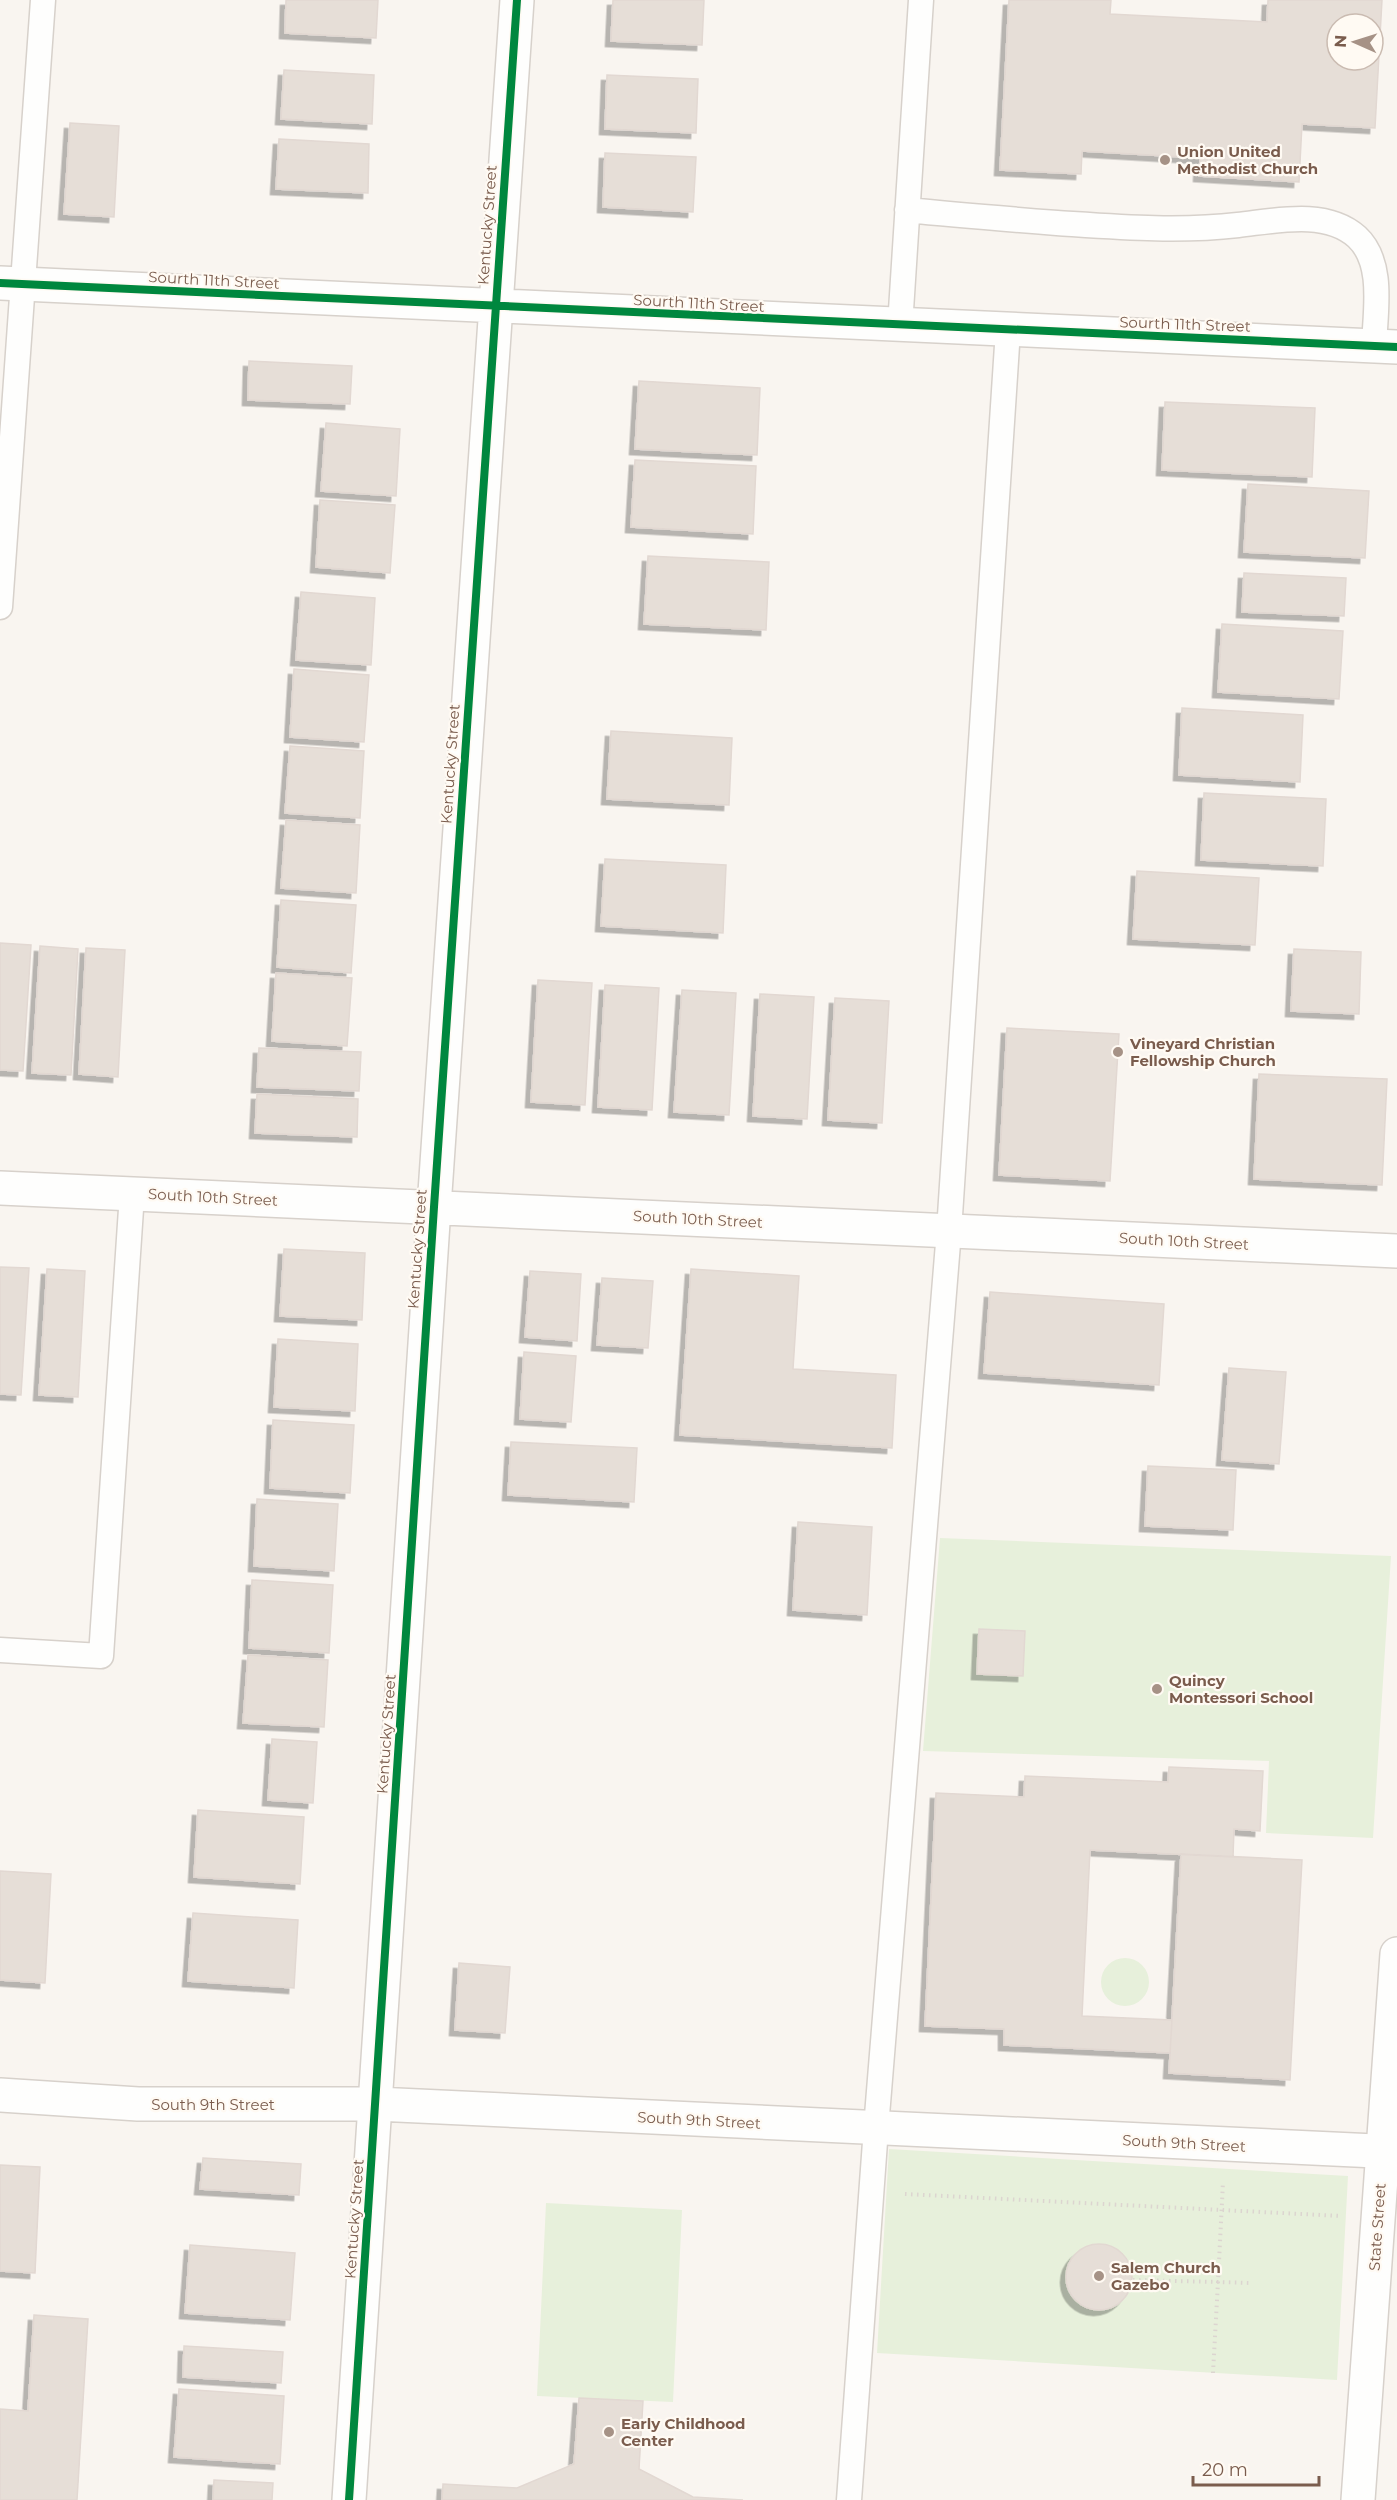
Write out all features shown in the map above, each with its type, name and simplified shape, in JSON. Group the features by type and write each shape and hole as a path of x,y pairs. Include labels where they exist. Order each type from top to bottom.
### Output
{"street":[{"name":"Kentucky Street","path":"349,2500 494,306 517,0"},
{"name":"Sourth 11th Street","path":"12,284 1385,347"},
{"name":"South 10th Street","path":"0,1188 1397,1251"},
{"name":"State Street","path":"1358,2500 1378,2218 1390,2152 1397,1954"},
{"name":"South 9th Street","path":"0,2095 138,2104 375,2104 1390,2152"}],"lane":[{"path":"0,607 12,284 43,0"},
{"path":"900,326 921,0"},
{"path":"907,210 1169,230 1283,220 1327,222 1341,227 1358,238 1372,261 1385,347"},
{"path":"849,2500 876,2128 949,1231 1008,330"},
{"path":"0,1650 101,1656 132,1194"}],"path":[{"path":"1213,2373 1225,2145"},
{"path":"872,2192 1378,2218"},
{"path":"1133,2280 1251,2283"}],"green space":[{"name":"Quincy Montessori School","path":"940,1538 1391,1556 1373,1838 1266,1833 1269,1761 923,1751"},
{"path":"1120,1958 1130,1958 1145,1968 1149,1982 1148,1991 1139,2002 1130,2006 1120,2006 1105,1996 1101,1987 1101,1977 1111,1962"},
{"path":"889,2149 1348,2176 1337,2380 877,2353"},
{"path":"546,2203 682,2210 673,2402 537,2396"}],"building":[{"path":"286,0 378,0 376,38 285,33"},
{"path":"613,0 704,0 702,45 611,41"},
{"path":"1009,0 1111,0 1110,14 1267,22 1268,0 1382,0 1381,12 1325,12 1325,72 1378,72 1375,128 1302,124 1299,182 1199,176 1200,158 1082,151 1081,174 1000,170"},
{"path":"284,70 374,75 372,124 281,119"},
{"path":"607,75 698,79 696,133 605,129"},
{"path":"70,123 119,126 114,217 64,214"},
{"path":"279,139 369,144 368,193 276,189"},
{"path":"605,153 696,157 693,212 603,207"},
{"path":"249,361 352,366 350,404 248,400"},
{"path":"639,381 760,388 757,455 635,449"},
{"path":"1165,402 1315,408 1312,477 1162,470"},
{"path":"326,423 400,429 396,496 321,491"},
{"path":"635,460 756,466 753,534 631,527"},
{"path":"1248,484 1369,491 1365,558 1244,552"},
{"path":"320,500 395,505 390,573 316,567"},
{"path":"648,556 769,562 766,630 644,624"},
{"path":"1244,573 1346,578 1344,616 1242,612"},
{"path":"301,592 375,598 371,665 296,660"},
{"path":"1222,624 1343,631 1339,699 1218,692"},
{"path":"294,669 369,675 364,742 290,737"},
{"path":"1182,708 1303,715 1300,782 1179,775"},
{"path":"611,731 732,738 729,805 607,799"},
{"path":"290,746 364,751 360,818 285,813"},
{"path":"1204,793 1326,799 1323,866 1201,860"},
{"path":"286,820 360,825 356,893 281,888"},
{"path":"605,859 726,865 723,933 601,926"},
{"path":"1137,871 1259,878 1255,945 1133,939"},
{"path":"281,900 356,905 351,973 277,967"},
{"path":"0,943 31,945 23,1071 0,1070"},
{"path":"40,946 78,949 71,1075 32,1073"},
{"path":"86,948 125,950 118,1077 79,1074"},
{"path":"1294,949 1361,952 1359,1014 1291,1011"},
{"path":"276,973 352,978 347,1046 272,1041"},
{"path":"538,980 592,983 585,1105 531,1102"},
{"path":"605,985 659,988 652,1110 598,1107"},
{"path":"682,990 736,993 729,1115 674,1112"},
{"path":"760,994 814,997 807,1119 753,1116"},
{"path":"835,998 889,1001 882,1123 828,1120"},
{"path":"1007,1028 1119,1034 1110,1181 999,1175"},
{"path":"259,1048 361,1052 359,1091 257,1087"},
{"path":"1259,1074 1387,1079 1382,1185 1254,1179"},
{"path":"257,1094 358,1099 357,1137 255,1133"},
{"path":"284,1249 365,1253 362,1320 280,1316"},
{"path":"0,1267 29,1268 21,1395 0,1394"},
{"path":"47,1269 85,1271 78,1397 39,1395"},
{"path":"691,1269 799,1276 793,1369 896,1375 892,1448 680,1435"},
{"path":"530,1271 581,1274 577,1341 525,1337"},
{"path":"602,1278 653,1281 648,1348 597,1345"},
{"path":"990,1292 1164,1304 1159,1385 984,1373"},
{"path":"278,1339 358,1344 355,1411 274,1407"},
{"path":"524,1352 576,1356 571,1422 520,1419"},
{"path":"1229,1368 1286,1372 1279,1464 1222,1460"},
{"path":"273,1420 354,1425 350,1493 270,1488"},
{"path":"511,1442 637,1448 634,1502 508,1495"},
{"path":"1148,1466 1236,1470 1233,1530 1145,1526"},
{"path":"257,1499 338,1504 334,1571 254,1566"},
{"path":"798,1522 872,1527 867,1615 793,1610"},
{"path":"252,1580 333,1585 329,1653 249,1648"},
{"path":"979,1629 1025,1631 1023,1676 977,1674"},
{"path":"248,1655 328,1660 324,1727 243,1723"},
{"path":"272,1739 317,1742 313,1803 268,1800"},
{"path":"1169,1767 1263,1771 1260,1831 1234,1829 1233,1857 1090,1850 1082,2016 1172,2020 1170,2053 1004,2045 1004,2029 925,2026 936,1793 1024,1797 1025,1776 1168,1782"},
{"path":"198,1810 304,1817 300,1884 194,1877"},
{"path":"1181,1854 1302,1860 1290,2080 1169,2073"},
{"path":"0,1871 51,1874 45,1983 0,1980"},
{"path":"193,1913 298,1920 294,1988 188,1981"},
{"path":"459,1963 510,1967 505,2033 455,2030"},
{"path":"203,2158 301,2164 299,2195 200,2189"},
{"path":"0,2165 40,2167 35,2273 0,2271"},
{"name":"Salem Church Gazebo","path":"1092,2244 1106,2244 1118,2249 1127,2258 1132,2277 1130,2290 1123,2301 1106,2310 1092,2310 1080,2305 1071,2296 1066,2284 1066,2270 1071,2258 1080,2249"},
{"path":"190,2245 295,2253 290,2320 185,2313"},
{"path":"34,2315 88,2319 77,2500 0,2500 0,2409 28,2411"},
{"path":"184,2346 283,2352 281,2383 183,2377"},
{"path":"179,2389 284,2396 280,2464 174,2457"},
{"name":"Early Childhood Center","path":"579,2398 643,2401 639,2469 693,2497 743,2500 442,2500 443,2484 517,2488 574,2464"},
{"path":"214,2480 273,2483 272,2500 213,2500"}],"cycle path":[{"path":"349,2500 434,1207 517,0"},
{"path":"0,283 1397,347"}],"place":[{"name":"Union United Methodist Church","path":"1165,160"},
{"name":"Vineyard Christian Fellowship Church","path":"1118,1052"},
{"name":"Quincy Montessori School","path":"1157,1689"},
{"name":"Salem Church Gazebo","path":"1099,2276"},
{"name":"Early Childhood Center","path":"609,2432"}]}
